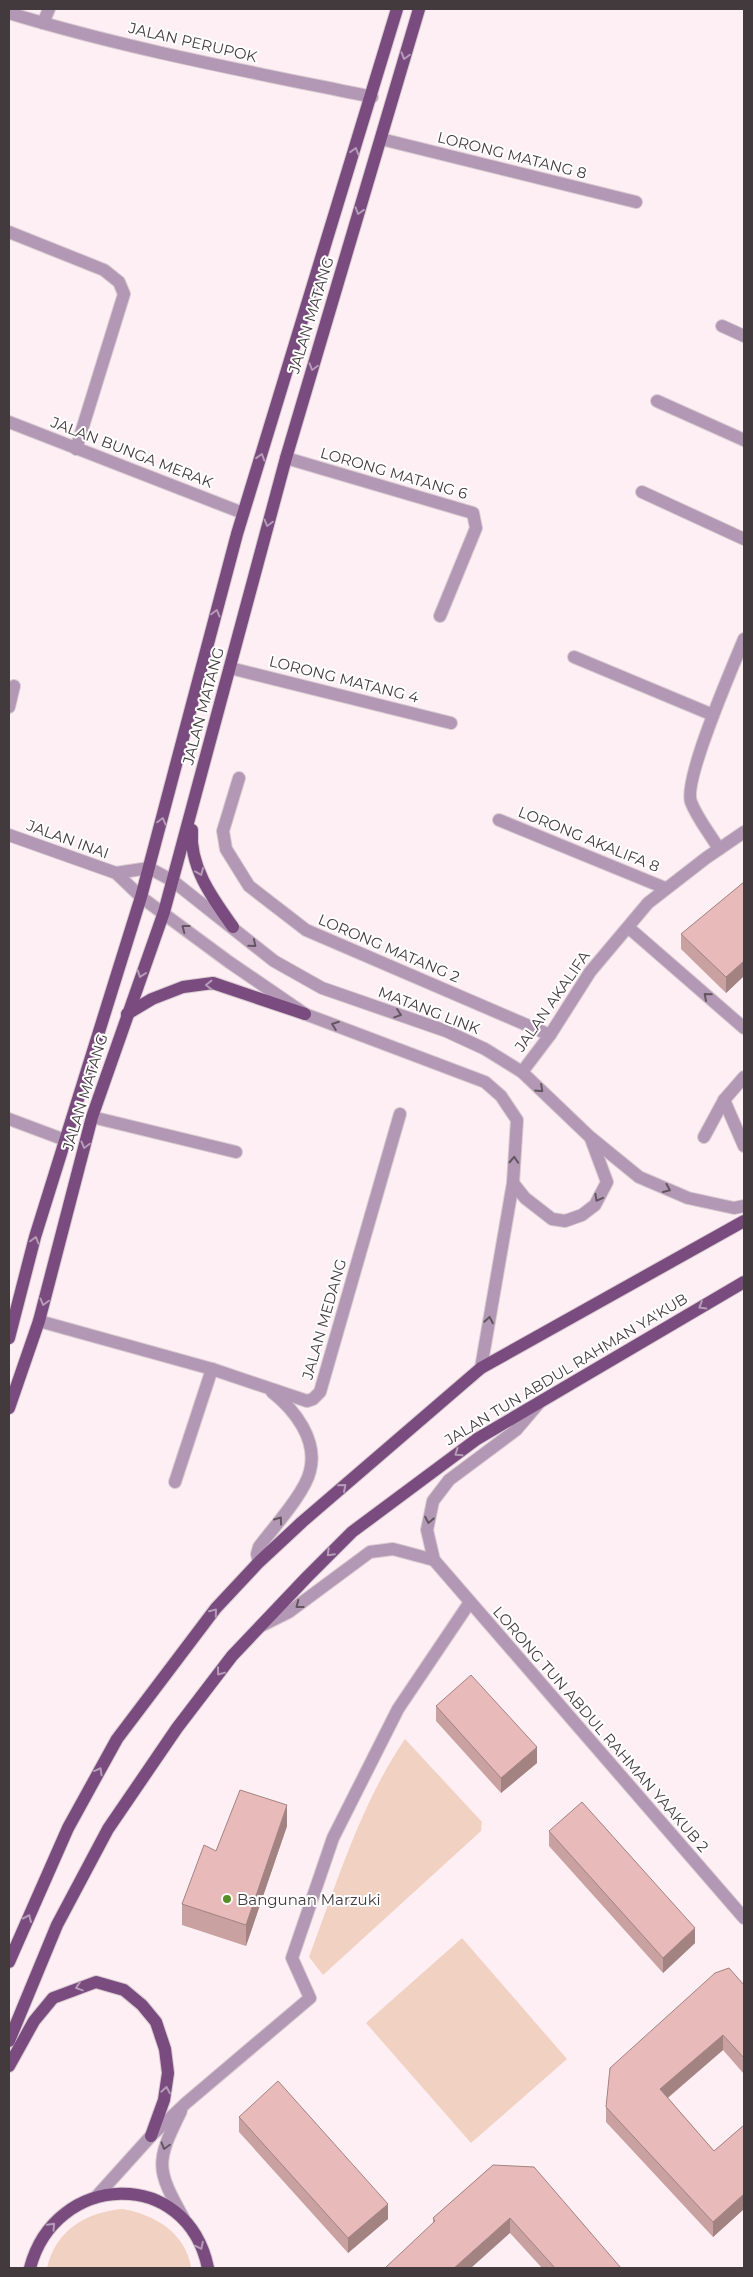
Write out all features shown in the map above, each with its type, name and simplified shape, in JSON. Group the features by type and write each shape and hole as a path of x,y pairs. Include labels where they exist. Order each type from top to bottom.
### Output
{"main road":[{"name":"JALAN MATANG","path":"9,1338 35,1237 141,897 244,513 372,97 397,9"},
{"name":"JALAN MATANG","path":"9,1408 39,1321 92,1117 164,912 194,807 286,458 419,9"},
{"path":"194,807 191,840 198,868 211,896 233,927"},
{"path":"127,1014 152,1000 183,987 213,984 305,1014"},
{"path":"9,1962 68,1828 117,1738 216,1608 259,1562 302,1522 481,1368 744,1222"},
{"name":"JALAN TUN ABDUL RAHMAN YA'KUB","path":"9,2041 57,1924 108,1829 177,1728 232,1656 259,1626 352,1532 462,1450 544,1398 744,1282"},
{"path":"9,2066 34,2021 53,1998 96,1982 124,1990 142,2005 156,2022 165,2049 168,2073 164,2100 150,2136"},
{"path":"30,2268 34,2253 51,2226 80,2203 116,2193 146,2196 173,2210 186,2223 198,2240 208,2268"}],"street":[{"path":"42,23 49,9"},
{"name":"JALAN PERUPOK","path":"9,13 42,23 208,63 372,97"},
{"name":"LORONG MATANG 8","path":"381,139 636,202"},
{"path":"9,232 104,270 119,282 124,294 76,449"},
{"path":"722,326 744,336"},
{"path":"657,401 744,440"},
{"name":"JALAN BUNGA MERAK","path":"9,422 244,513"},
{"name":"LORONG MATANG 6","path":"286,458 473,513 476,528 440,616"},
{"path":"642,492 744,538"},
{"path":"718,849 690,801 691,781 714,715 744,639"},
{"path":"574,657 714,715"},
{"name":"LORONG MATANG 4","path":"230,668 451,723"},
{"path":"9,707 14,686"},
{"name":"LORONG MATANG 2","path":"239,778 224,831 226,849 249,886 306,930 550,1035"},
{"name":"LORONG AKALIFA 8","path":"499,820 665,888"},
{"name":"JALAN AKALIFA","path":"522,1072 550,1035 590,972 629,928 648,903 665,888 744,832"},
{"name":"JALAN INAI","path":"9,835 116,873"},
{"path":"116,873 149,868"},
{"name":"MATANG LINK","path":"149,868 173,881 274,961 322,988 446,1031 485,1049 522,1072 590,1137 639,1177 688,1198 734,1208 744,1206"},
{"path":"116,873 141,897 164,912 229,962 305,1014 485,1082 501,1096 517,1120 513,1183 481,1368"},
{"path":"629,928 744,1028"},
{"path":"704,1138 724,1100 744,1077"},
{"path":"724,1100 744,1146"},
{"name":"JALAN MEDANG","path":"39,1321 212,1369 307,1400 314,1399 320,1392 400,1114"},
{"path":"92,1117 236,1152"},
{"path":"9,1120 65,1140"},
{"path":"513,1183 525,1198 552,1219 565,1222 582,1215 595,1205 607,1182 590,1137"},
{"path":"175,1482 212,1369"},
{"path":"259,1562 256,1554 258,1547 304,1486 310,1472 312,1460 310,1441 298,1418 288,1405 262,1384"},
{"path":"259,1626 289,1612 370,1552 393,1549 434,1560 427,1530 433,1501 449,1480 516,1430 544,1398"},
{"name":"LORONG TUN ABDUL RAHMAN YAAKUB 2","path":"434,1560 744,1918"},
{"path":"96,2197 150,2136 186,2102 310,1998 292,1958 333,1838 398,1709 470,1602"},
{"path":"186,2102 164,2144 161,2166 165,2185 186,2223"}],"shaded area":[{"path":"405,1739 482,1822 481,1831 323,1975 309,1957 362,1817 389,1764"},
{"path":"462,1938 567,2059 471,2143 366,2023"},
{"path":"122,2209 146,2215 167,2227 183,2245 191,2268 47,2268 57,2244 74,2226 96,2214"}],"building":[{"path":"744,882 744,961 726,977 681,934"},
{"path":"471,1675 537,1747 501,1778 436,1706"},
{"name":"Bangunan Marzuki","path":"240,1790 287,1805 246,1925 182,1904 204,1845 216,1851"},
{"path":"582,1802 695,1928 663,1958 549,1831"},
{"path":"729,1968 744,1985 744,2058 723,2035 660,2089 714,2151 744,2125 744,2194 713,2222 606,2107 610,2068 715,1973"},
{"path":"278,2081 388,2204 348,2238 239,2117"},
{"path":"493,2165 534,2167 621,2268 555,2268 510,2218 454,2268 385,2268 435,2221 433,2218"}],"place":[{"name":"Bangunan Marzuki","path":"227,1899"}]}
